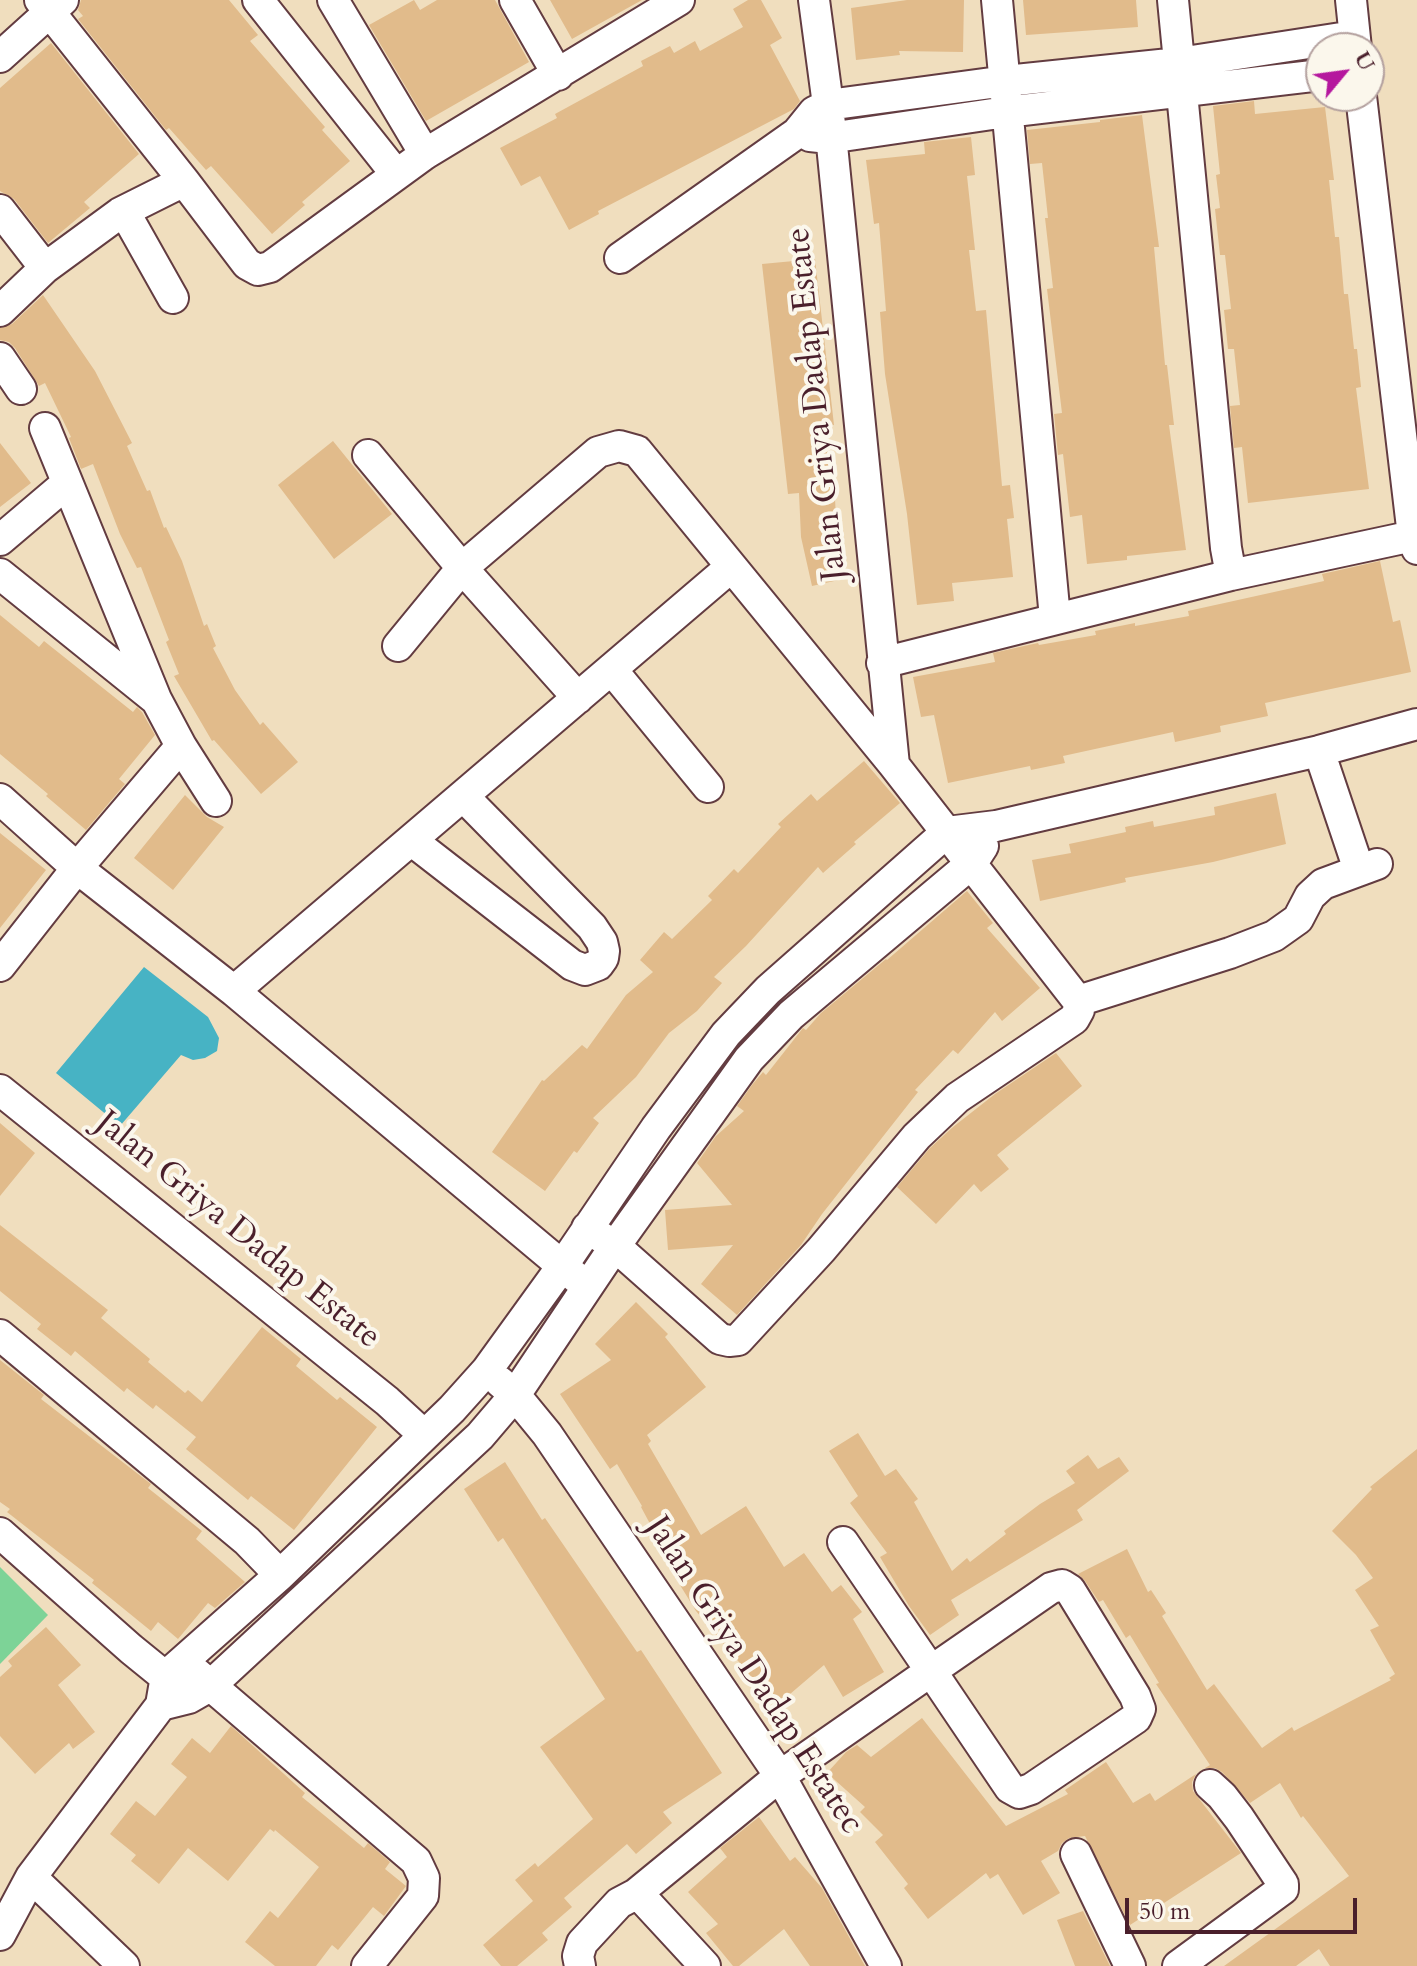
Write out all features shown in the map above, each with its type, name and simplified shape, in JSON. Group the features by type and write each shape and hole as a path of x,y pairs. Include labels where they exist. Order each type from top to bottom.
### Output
{"street":[{"path":"258,0 396,174"},
{"path":"333,0 425,154"},
{"path":"515,0 558,75"},
{"path":"0,57 51,4 247,264 258,270 270,267 425,154 679,0"},
{"name":"Jalan Griya Dadap Estate","path":"814,0 828,105 894,765"},
{"path":"997,0 1055,618"},
{"path":"1173,0 1231,575"},
{"path":"1351,0 1354,32"},
{"path":"797,133 829,138 1006,112 1305,52"},
{"path":"620,258 797,133 814,112 828,105 1006,81 1305,75"},
{"path":"882,663 1231,575 1415,542 1363,112"},
{"path":"0,311 45,268 124,211 184,181"},
{"path":"0,210 45,268"},
{"path":"124,211 173,298"},
{"path":"0,358 21,389"},
{"path":"45,428 156,699 216,801"},
{"path":"398,646 462,568 598,452 619,446 637,451 894,765 1078,1001 1079,1010 1074,1019 957,1098 917,1136 821,1250 738,1340 720,1339 615,1246 587,1228"},
{"path":"368,455 462,568 578,698"},
{"path":"0,540 66,484"},
{"path":"234,991 731,567"},
{"path":"0,574 156,699"},
{"path":"612,670 708,787"},
{"path":"0,1935 31,1877 182,1685 280,1575 452,1409 487,1370 726,1034 768,990 947,832 996,826 1319,751 1417,724"},
{"path":"0,966 77,868 181,746"},
{"path":"1078,1001 1274,936 1298,919 1310,896 1323,884 1368,867 1319,751"},
{"path":"411,840 572,965 585,970 598,965 604,951 592,927 464,797"},
{"path":"0,799 77,868 234,991 588,1287"},
{"path":"182,1685 480,1436 515,1395 615,1246 749,1059 791,1015 972,863 996,826"},
{"name":"Jalan Griya Dadap Estate","path":"0,1090 387,1401 424,1435"},
{"path":"0,1335 247,1541 280,1575"},
{"path":"487,1370 515,1395"},
{"name":"Jalan Griya Dadap Estatec","path":"515,1395 547,1434 780,1776 886,1966"},
{"path":"0,1533 131,1649 416,1861 424,1878 423,1896 367,1966"},
{"path":"580,1966 578,1956 582,1943 619,1903 636,1894 780,1776 931,1671 1051,1588 1062,1585 1070,1590 1135,1696 1140,1709 1136,1718 1031,1789 1019,1793 1010,1788 931,1671 843,1542"},
{"path":"1178,1966 1283,1889 1283,1884 1239,1818 1210,1785"},
{"path":"1076,1854 1130,1966"},
{"path":"31,1877 124,1966"},
{"path":"636,1894 705,1966"}],"green space":[{"path":"0,1567 48,1615 0,1664"}],"water":[{"path":"144,967 208,1017 219,1038 217,1051 205,1058 193,1060 181,1055 120,1126 56,1073"}],"building":[{"path":"81,0 229,0 258,35 250,41 325,127 322,130 350,161 302,202 305,205 272,234 211,166 206,170 169,128 166,130 78,19 83,16 78,10"},
{"path":"414,0 420,10 437,0 495,0 529,62 426,121 369,25"},
{"path":"550,0 642,0 572,39"},
{"path":"748,0 761,0 782,38 770,45 800,101 794,109 598,211 599,214 569,230 540,176 521,186 500,148 557,118 555,114 643,66 641,61 670,46 674,53 695,41 700,51 743,27 733,9"},
{"path":"907,0 964,0 963,52 899,51 900,55 856,60 851,8"},
{"path":"1023,0 1136,0 1138,27 1026,35"},
{"path":"51,43 139,154 84,202 90,208 48,243 14,199 0,191 0,88"},
{"path":"1254,101 1255,114 1305,109 1305,112 1326,112 1334,180 1329,180 1335,237 1339,237 1344,294 1348,294 1354,349 1357,349 1361,387 1356,388 1369,489 1248,503 1242,447 1234,448 1230,406 1240,405 1234,349 1228,349 1224,310 1231,309 1225,255 1220,255 1215,209 1220,208 1216,175 1220,174 1213,106"},
{"path":"1142,115 1159,247 1154,247 1174,425 1169,425 1186,550 1087,564 1082,515 1070,517 1063,454 1058,455 1054,414 1062,413 1047,289 1053,288 1045,218 1048,218 1042,163 1030,164 1027,130"},
{"path":"971,137 975,175 967,176 975,250 969,250 976,311 986,310 1002,486 1010,485 1014,518 1007,519 1013,577 952,583 954,601 917,605 907,514 885,374 880,312 886,311 879,223 874,224 866,160 925,154 924,142"},
{"path":"815,259 834,425 825,426 843,579 812,586 801,537 799,493 788,494 762,264"},
{"path":"43,295 95,371 132,443 127,446 182,561 204,626 207,624 216,646 213,648 235,690 260,725 263,722 298,762 261,794 212,741 174,676 179,674 166,642 169,640 141,567 137,568 120,534 93,464 81,469 71,437 45,383 39,386 15,348 9,342 0,340 0,328 12,324"},
{"path":"333,441 392,514 334,559 278,485"},
{"path":"0,443 31,483 0,507"},
{"path":"1380,561 1393,622 1400,620 1411,672 1265,703 1268,716 1220,726 1221,732 1175,742 1173,732 1063,756 1065,763 1031,770 1030,766 948,783 934,715 921,717 913,677 995,662 993,653 1024,646 1096,635 1095,631 1135,623 1135,626 1189,616 1188,611 1324,581 1322,574"},
{"path":"0,615 39,647 44,641 133,712 137,707 155,735 119,779 125,784 86,830 0,754"},
{"path":"864,761 900,803 823,873 818,867 714,977 722,983 697,1011 669,1033 636,1077 593,1118 599,1123 545,1191 492,1152 542,1080 582,1045 587,1049 626,995 653,972 640,960 664,932 672,939 712,900 708,896 734,869 738,873 781,827 778,824 811,794 817,801"},
{"path":"1276,793 1286,844 1213,862 1125,878 1126,882 1040,901 1032,860 1071,853 1069,844 1126,832 1125,827 1153,821 1154,827 1215,815 1214,807"},
{"path":"185,795 207,817 224,827 173,890 134,858"},
{"path":"0,833 46,870 0,928"},
{"path":"967,891 993,923 987,928 1040,988 1002,1021 995,1012 958,1054 953,1050 915,1090 918,1092 801,1245 737,1315 701,1284 733,1245 668,1250 665,1210 732,1205 697,1163 716,1136 744,1111 737,1106 752,1085 763,1072 766,1075 803,1028 806,1030 821,1013"},
{"path":"1056,1053 1082,1086 997,1155 1009,1169 981,1192 974,1184 936,1224 897,1187 930,1148 953,1127"},
{"path":"0,1123 35,1153 0,1196"},
{"path":"0,1225 108,1310 101,1318 185,1393 188,1390 202,1402 262,1327 301,1359 296,1366 337,1400 340,1397 377,1427 294,1530 251,1496 248,1500 186,1449 196,1437 156,1405 153,1409 127,1388 124,1392 75,1351 71,1356 37,1329 41,1324 0,1291"},
{"path":"636,1302 668,1334 665,1337 706,1387 647,1435 651,1441 648,1444 701,1535 746,1506 784,1567 804,1553 832,1592 841,1585 862,1612 853,1619 884,1672 843,1697 824,1665 776,1706 696,1611 659,1551 663,1548 617,1464 610,1469 560,1394 611,1360 595,1344"},
{"path":"0,1360 44,1395 41,1399 151,1484 148,1488 202,1531 196,1539 245,1582 215,1608 208,1603 178,1639 158,1622 151,1631 92,1583 94,1580 7,1512 10,1509 0,1502"},
{"path":"858,1433 885,1476 896,1469 918,1499 914,1502 952,1571 967,1558 970,1562 1040,1504 1075,1483 1066,1471 1088,1455 1098,1469 1119,1457 1129,1471 1077,1510 1083,1520 951,1600 959,1615 930,1635 880,1557 887,1553 850,1503 858,1496 829,1451"},
{"path":"1417,1449 1417,1966 1330,1966 1319,1949 1296,1966 1224,1966 1349,1876 1303,1816 1301,1818 1280,1783 1250,1803 1222,1772 1205,1768 1210,1765 1156,1684 1159,1683 1130,1635 1126,1638 1103,1600 1099,1602 1078,1574 1127,1549 1148,1592 1151,1590 1166,1613 1162,1616 1207,1690 1214,1684 1262,1748 1292,1727 1294,1731 1391,1680 1389,1678 1395,1674 1370,1630 1379,1626 1355,1590 1373,1578 1332,1531 1372,1489 1370,1487"},
{"path":"505,1462 542,1520 545,1518 637,1652 641,1650 722,1773 663,1812 672,1823 636,1854 627,1844 564,1898 572,1907 542,1933 548,1940 517,1966 501,1966 483,1945 533,1901 515,1880 535,1863 538,1867 593,1819 540,1747 605,1699 503,1538 498,1542 464,1489"},
{"path":"46,1627 81,1665 58,1685 95,1732 73,1749 69,1743 35,1774 0,1736 0,1677 12,1666 8,1661"},
{"path":"922,1718 1006,1826 1068,1794 1065,1790 1106,1762 1133,1803 1150,1793 1155,1801 1196,1774 1192,1782 1193,1791 1241,1853 1130,1925 1085,1836 1069,1838 1058,1851 1041,1861 1060,1893 1023,1915 998,1874 990,1879 986,1873 928,1919 904,1888 908,1884 875,1842 883,1835 860,1812 865,1807 827,1773 857,1745 871,1757"},
{"path":"231,1726 305,1793 302,1797 364,1848 368,1843 390,1862 385,1869 406,1886 384,1916 373,1907 338,1950 332,1945 316,1966 275,1966 245,1942 270,1911 278,1918 319,1867 275,1830 270,1829 228,1881 188,1848 159,1884 131,1861 136,1855 110,1834 136,1801 155,1816 187,1777 171,1764 192,1738 210,1753"},
{"path":"759,1817 790,1861 795,1857 822,1888 865,1966 810,1966 784,1929 739,1966 733,1966 706,1933 718,1924 688,1892 727,1857 720,1848"},
{"path":"1083,1911 1110,1966 1075,1966 1057,1920"}]}
